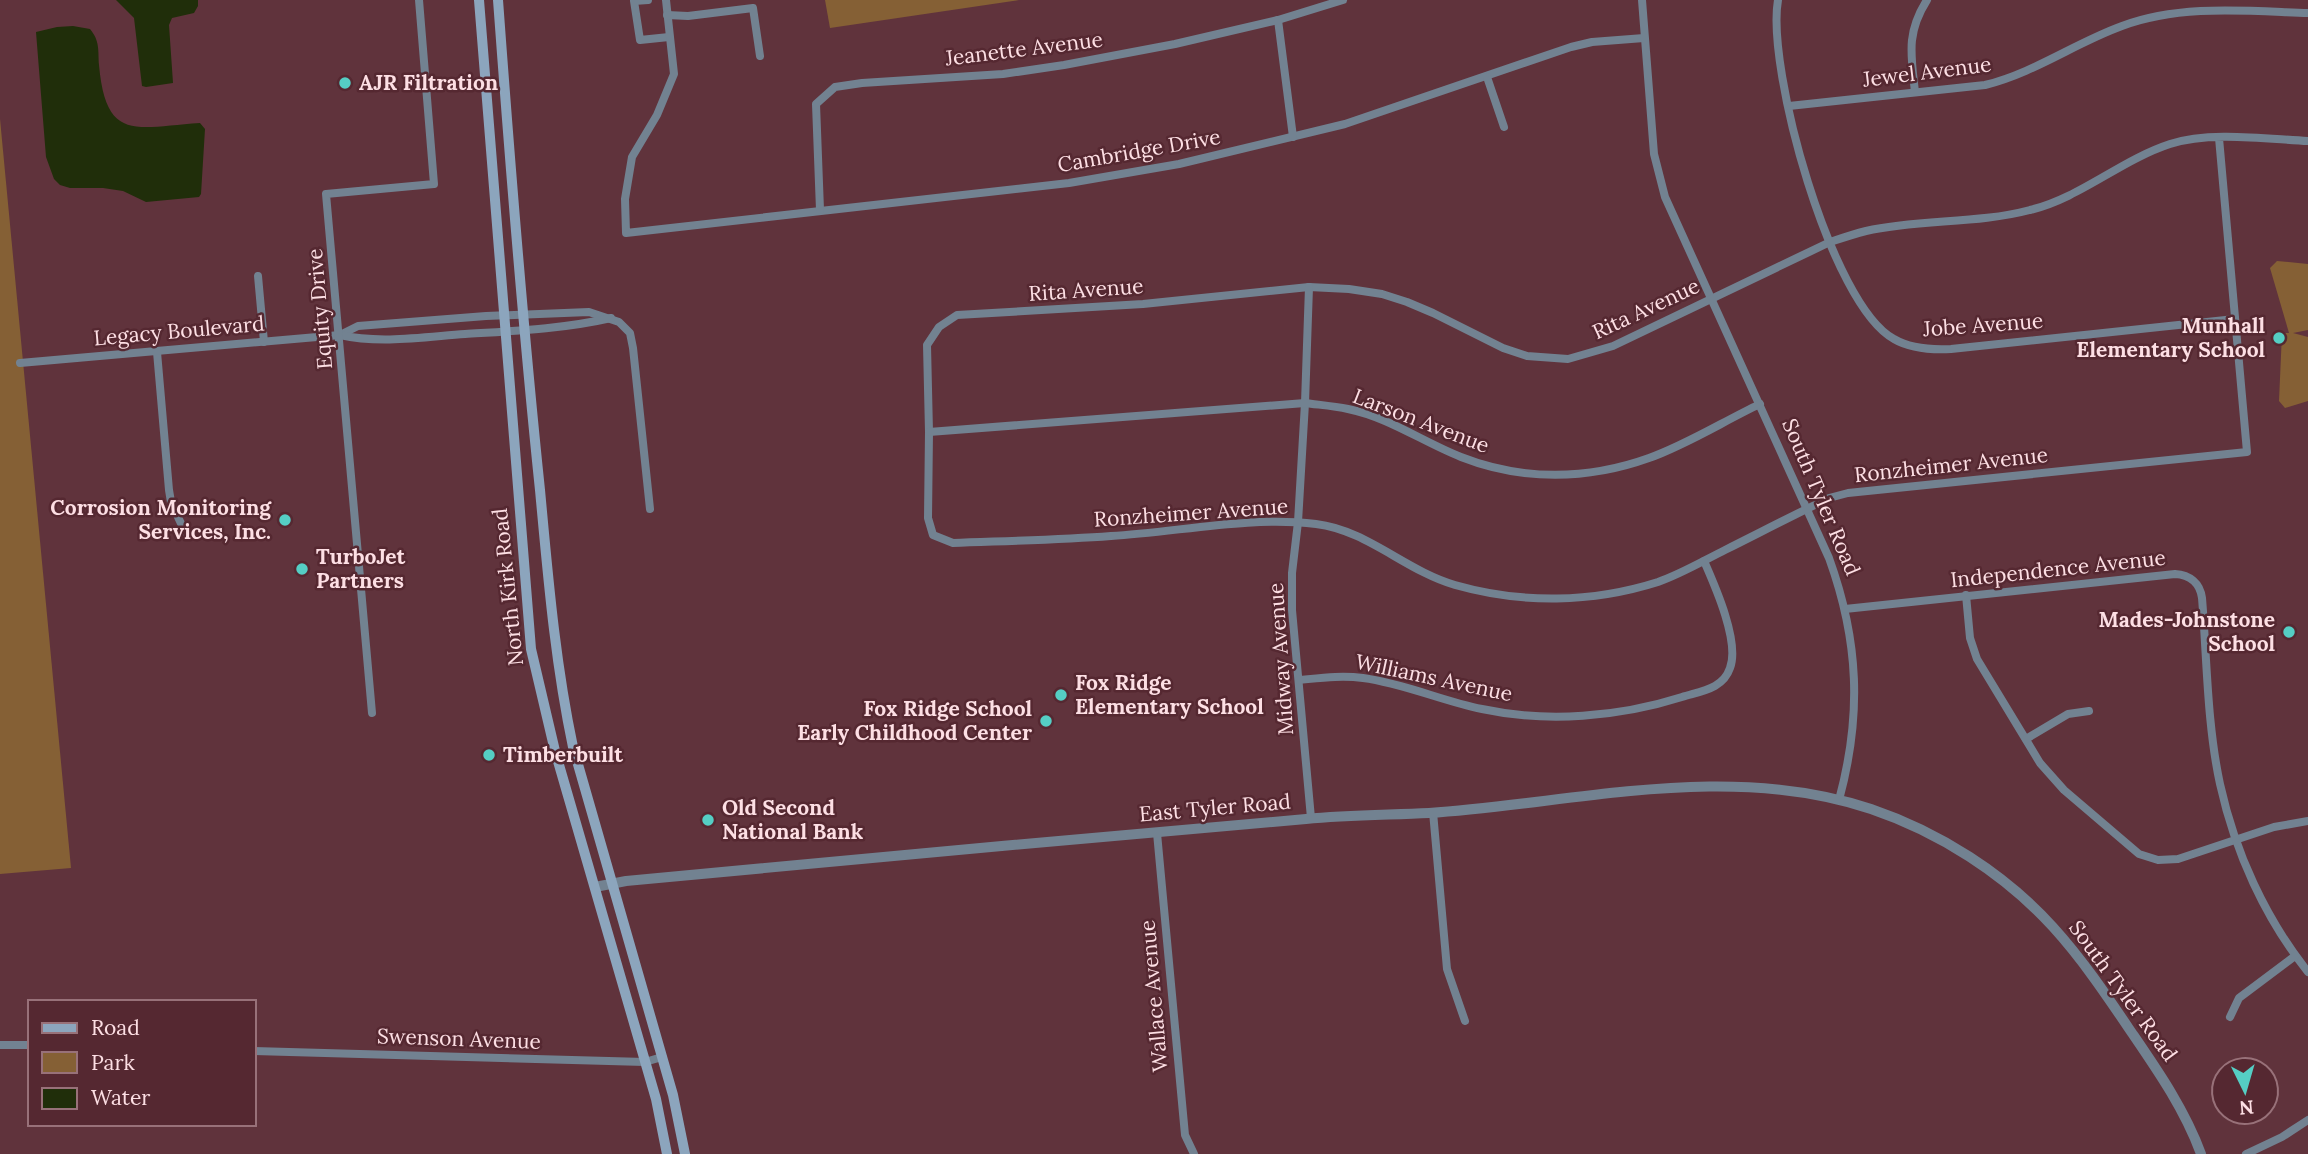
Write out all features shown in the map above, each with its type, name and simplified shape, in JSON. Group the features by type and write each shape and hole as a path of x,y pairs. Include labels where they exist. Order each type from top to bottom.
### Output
{"main road":[{"name":"North Kirk Road","path":"479,0 531,649 555,751 662,1123 667,1154"},
{"name":"North Kirk Road","path":"498,0 523,330 564,704 573,747 679,1119 685,1154"}],"street":[{"name":"Equity Drive","path":"372,713 326,194 434,184 419,0"},
{"path":"648,0 634,1 640,40 669,37 666,0"},
{"name":"Jeanette Avenue","path":"820,210 816,104 835,87 1003,74 1052,67 1175,44 1278,20 1343,0"},
{"name":"South Tyler Road","path":"1642,0 1654,154 1665,198 1829,558 1845,608 1853,645 1855,694 1853,734 1839,800 1898,820 1945,842 1990,871 2042,915 2084,964 2165,1081 2201,1154"},
{"name":"Jobe Avenue","path":"1778,0 1776,33 1795,142 1802,167 1830,242 1866,314 1893,339 1913,347 1951,349 2235,319"},
{"path":"1915,92 1910,45 1912,29 1927,0"},
{"path":"2253,0 2255,11"},
{"path":"667,15 688,16 753,8 760,56"},
{"name":"Jewel Avenue","path":"1789,106 1985,85 2009,79 2090,39 2154,16 2186,12 2308,13"},
{"path":"1278,20 1293,137"},
{"name":"Cambridge Drive","path":"669,37 674,74 657,115 632,157 625,199 626,233 1006,190 1108,177 1179,164 1384,112 1571,47 1592,42 1644,38"},
{"path":"1487,77 1504,127"},
{"name":"Rita Avenue","path":"929,432 927,345 939,327 957,315 1143,304 1309,287 1349,289 1382,294 1433,313 1503,348 1527,356 1568,359 1613,346 1830,242 1866,231 2011,215 2040,208 2159,148 2197,138 2308,141"},
{"path":"2219,138 2235,319"},
{"path":"258,276 264,342"},
{"name":"Midway Avenue","path":"1309,287 1306,403 1292,573 1292,610 1311,818"},
{"name":"Legacy Boulevard","path":"340,335 358,326 505,316 589,312 611,318"},
{"name":"Legacy Boulevard","path":"20,363 340,335 361,340 523,330 590,323 611,318"},
{"path":"611,318 630,333 634,348 650,509"},
{"name":"Ronzheimer Avenue","path":"929,432 928,518 933,535 953,543 1110,537 1268,521 1298,523 1339,528 1414,569 1454,584 1497,595 1538,599 1578,598 1617,593 1660,581 1807,508 1848,493 2248,452 2235,319"},
{"path":"157,352 169,490 171,502 186,532"},
{"name":"Larson Avenue","path":"929,432 1306,403 1349,409 1493,467 1547,475 1616,469 1652,457 1760,404"},
{"name":"Williams Avenue","path":"1299,680 1336,676 1363,678 1442,701 1527,715 1607,713 1663,703 1714,687 1724,680 1731,668 1733,654 1722,602 1704,561"},
{"name":"Independence Avenue","path":"1845,608 2175,574 2193,579 2203,598 2214,746 2220,785 2236,839 2255,886 2295,956 2308,972"},
{"path":"1966,595 1970,638 1976,659 2053,779 2148,858 2178,859 2274,827 2308,821"},
{"path":"2026,739 2068,714 2089,711"},
{"name":"East Tyler Road","path":"595,887 612,883 1311,818 1433,812 1660,787 1734,785 1784,790 1839,800"},
{"path":"1433,812 1447,969 1465,1021"},
{"name":"Wallace Avenue","path":"1157,833 1185,1135 1194,1154"},
{"path":"2230,1017 2239,998 2295,956"},
{"path":"0,1045 28,1045"},
{"name":"Swenson Avenue","path":"256,1051 645,1062 662,1057"},
{"path":"2246,1154 2282,1137 2308,1120"}],"green space":[{"path":"825,0 1019,0 830,28"},
{"path":"0,119 71,868 0,874"},
{"path":"2277,261 2308,264 2308,330 2293,333 2308,337 2308,401 2285,408 2279,401 2282,333 2289,333 2270,268"}],"water":[{"path":"116,0 198,0 194,13 172,18 169,25 173,83 142,86 134,18"},
{"path":"73,26 90,29 95,38 103,90 109,108 117,119 128,125 142,127 200,123 205,129 199,197 146,202 123,191 70,188 60,185 54,179 46,157 36,32"}],"place":[{"name":"AJR Filtration","path":"345,83"},
{"name":"Munhall Elementary School","path":"2279,338"},
{"name":"Corrosion Monitoring Services, Inc.","path":"285,520"},
{"name":"TurboJet Partners","path":"302,569"},
{"name":"Mades-Johnstone School","path":"2289,632"},
{"name":"Fox Ridge Elementary School","path":"1061,695"},
{"name":"Fox Ridge School Early Childhood Center","path":"1046,721"},
{"name":"Timberbuilt","path":"489,755"},
{"name":"Old Second National Bank","path":"708,820"}]}
